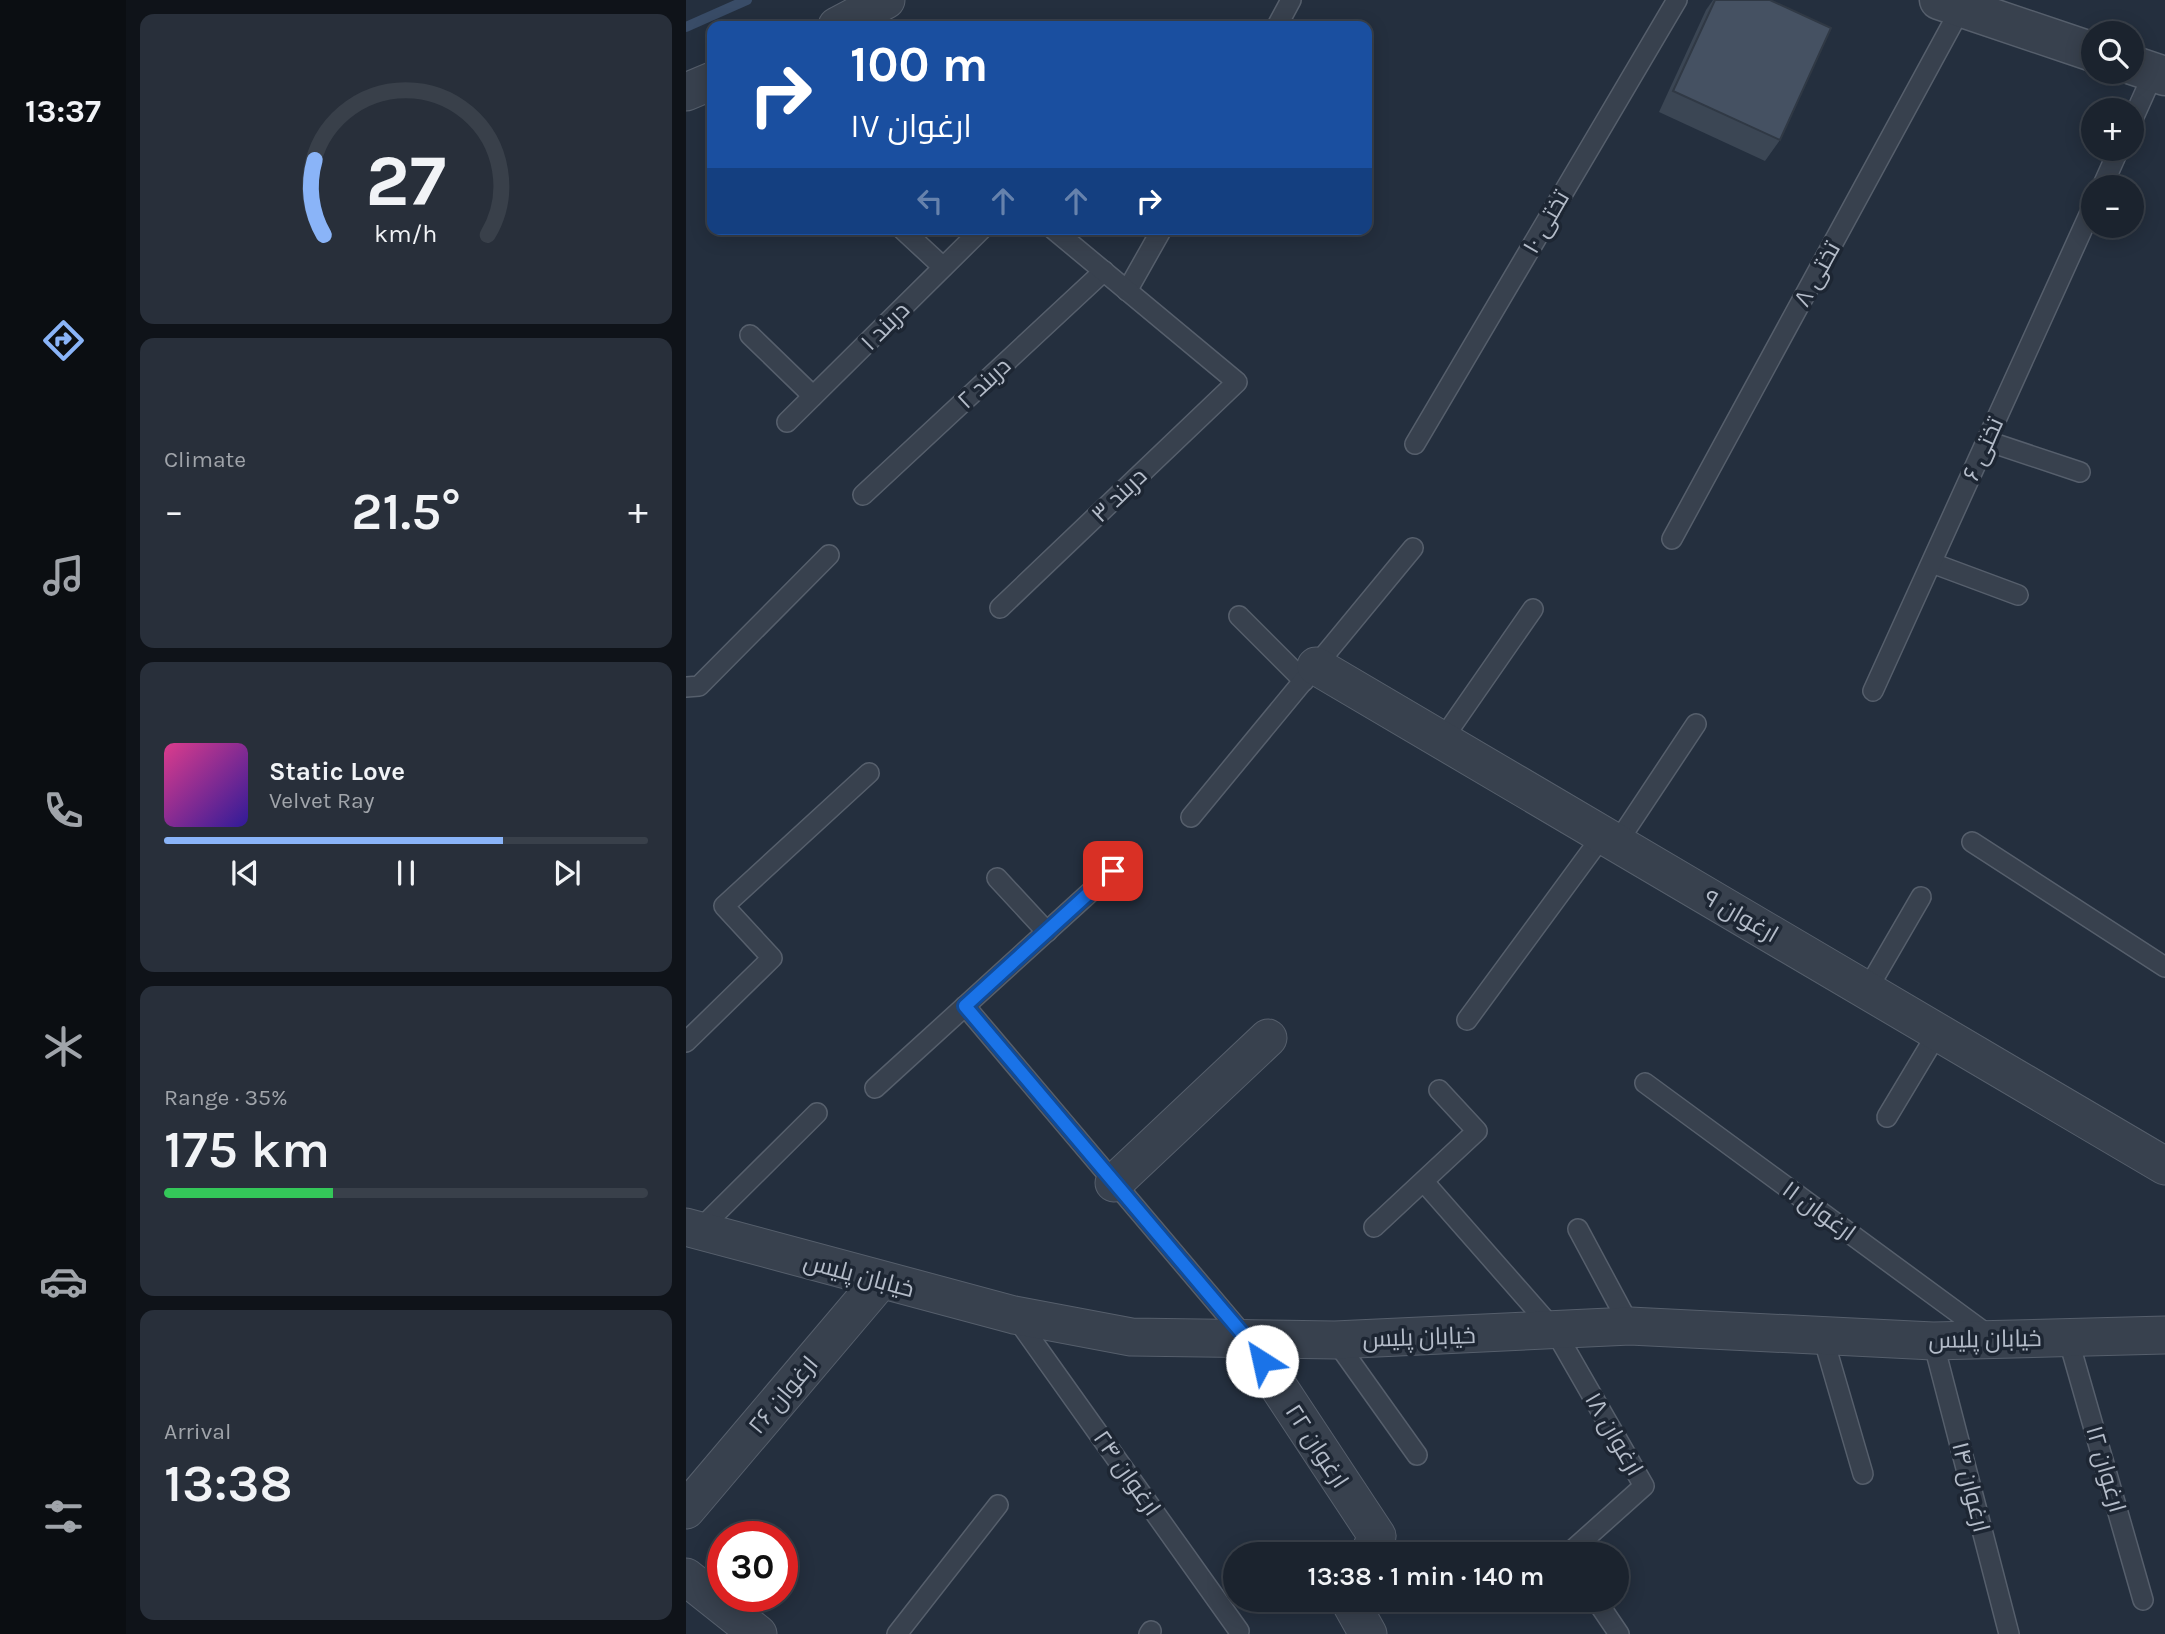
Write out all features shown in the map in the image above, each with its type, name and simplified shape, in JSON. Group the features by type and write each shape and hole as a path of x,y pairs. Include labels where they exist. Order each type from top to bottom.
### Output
{"street":[{"path":"846,21 886,0"},
{"path":"1950,4 2081,48"},
{"path":"686,92 707,82"},
{"name":"ارغوان ۹","path":"1310,673 1442,740 2165,1166"},
{"path":"1114,1183 1268,1038"},
{"name":"خیابان پلیس","path":"692,1228 880,1281 1014,1315 1131,1336 1335,1340 1630,1326 1933,1341 2165,1335"},
{"name":"ارغوان ۲۶","path":"686,1510 880,1281"},
{"name":"ارغوان ۲۲","path":"1247,1339 1377,1536 1374,1542"},
{"path":"686,1577 758,1634"},
{"path":"1356,1612 1368,1634"}],"lane":[{"path":"1280,21 1292,0"},
{"name":"تختی ۱۰","path":"1415,444 1677,0"},
{"name":"تختی ۸","path":"1672,540 1950,4"},
{"path":"2140,98 2150,71"},
{"name":"تختی ۶","path":"1873,691 2081,233"},
{"path":"908,235 943,267"},
{"name":"دربند ۱","path":"787,422 976,235"},
{"path":"1060,235 1127,291 1159,235"},
{"name":"دربند ۲","path":"863,495 1104,271"},
{"name":"دربند ۳","path":"1000,608 1237,382 1127,291"},
{"path":"750,335 813,396"},
{"path":"1987,441 2080,472"},
{"path":"1191,817 1413,548"},
{"path":"686,687 699,686 829,555"},
{"path":"1932,563 2018,595"},
{"path":"1442,740 1533,609"},
{"path":"1239,616 1310,673"},
{"path":"1467,1020 1610,839 1696,724"},
{"path":"686,1042 772,958 724,906 869,773"},
{"path":"1972,842 2165,967"},
{"path":"875,1088 1130,856"},
{"path":"997,877 1047,932"},
{"path":"1867,990 1921,897"},
{"path":"965,1006 1247,1339"},
{"path":"1886,1117 1937,1032"},
{"name":"ارغوان ۱۱","path":"1645,1083 1993,1339"},
{"path":"1374,1227 1477,1131 1439,1090"},
{"path":"692,1228 817,1113"},
{"path":"1424,1182 1555,1331"},
{"path":"1578,1229 1630,1326"},
{"name":"ارغوان ۲۴","path":"1014,1315 1239,1630"},
{"name":"ارغوان ۱۸","path":"1555,1331 1644,1486 1581,1542"},
{"path":"1823,1337 1863,1474"},
{"name":"ارغوان ۱۲","path":"2068,1338 2143,1600"},
{"path":"1335,1340 1417,1455"},
{"name":"ارغوان ۱۴","path":"1933,1341 2009,1634"},
{"path":"897,1634 998,1505"},
{"path":"1604,1612 1619,1634"}],"building":[{"path":"1715,0 1770,0 1831,28 1780,140 1673,91"}],"waterway":[{"path":"686,27 747,0"}],"route":[{"path":"1113,871 965,1006 1247,1339 1262,1361"}]}
